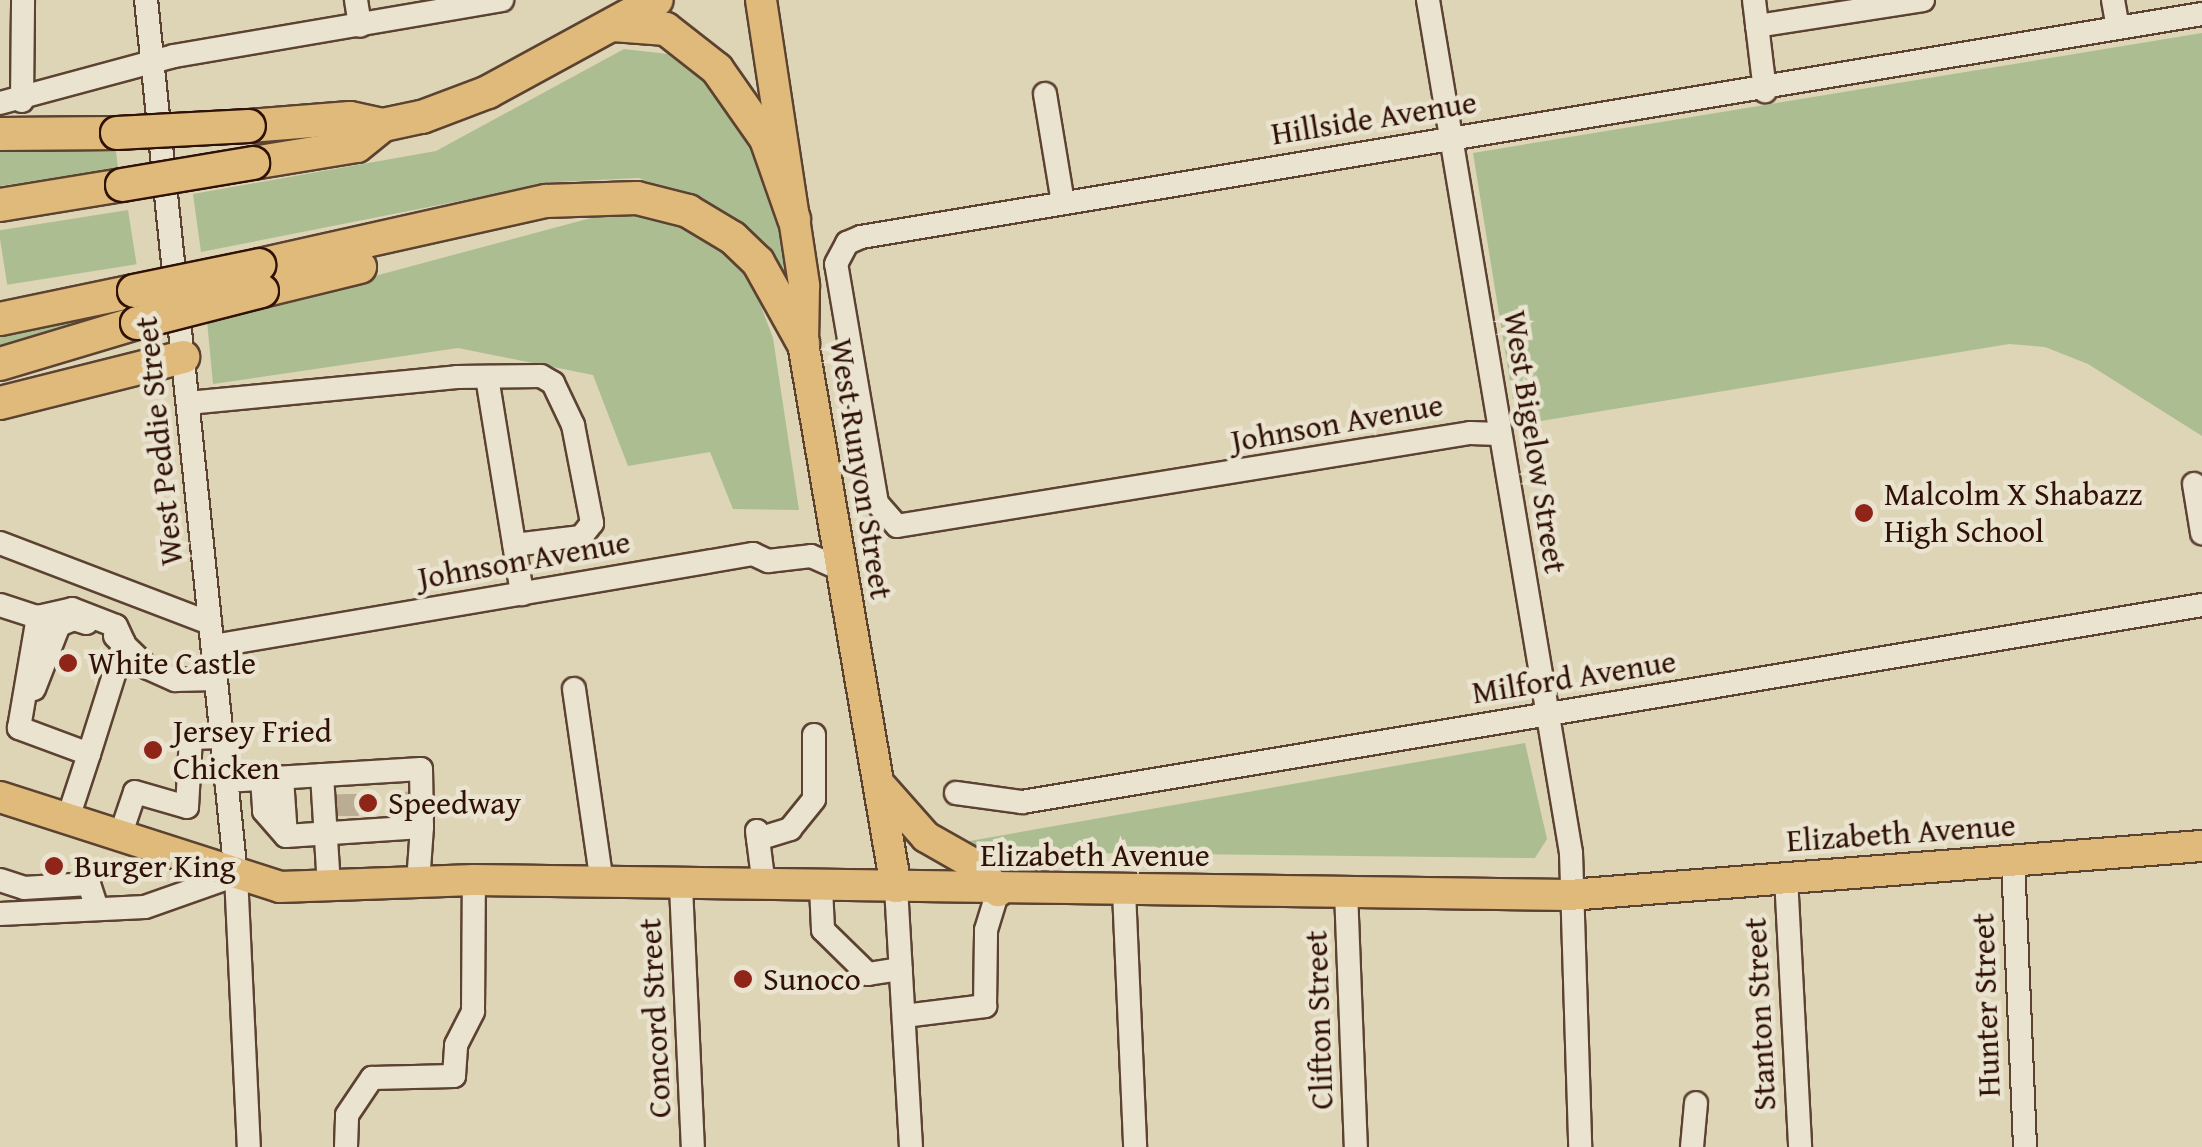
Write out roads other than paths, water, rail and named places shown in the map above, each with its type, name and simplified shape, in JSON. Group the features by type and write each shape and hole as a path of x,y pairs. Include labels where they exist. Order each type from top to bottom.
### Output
{"highway":[{"path":"0,205 357,146 383,125 488,92 657,0"},
{"path":"611,26 666,29 717,69 766,139 794,219"},
{"path":"0,134 117,133 350,118 383,125"},
{"path":"0,319 136,307 569,202 637,198 704,218 758,262 803,342"},
{"path":"0,364 136,307"},
{"path":"0,403 183,357"}],"main road":[{"name":"West Runyon Street","path":"762,0 806,302 803,342 896,888"},
{"path":"877,782 926,837 978,866 998,890"},
{"name":"Elizabeth Avenue","path":"0,796 269,886 474,880 681,886 1569,895 2202,846"}],"street":[{"path":"23,0 11,102 152,64 360,26 412,10 502,0"},
{"name":"West Peddie Street","path":"146,0 236,875 249,1147"},
{"path":"356,0 360,26"},
{"name":"West Bigelow Street","path":"1428,0 1571,854 1569,895 1580,1147"},
{"path":"1754,0 1765,91"},
{"path":"1757,26 1923,0"},
{"path":"2113,0 2118,28"},
{"name":"Hillside Avenue","path":"892,524 877,503 836,272 841,250 861,237 1452,137 1765,91 2202,14"},
{"path":"1045,94 1063,203"},
{"path":"188,403 487,377 541,376 554,384 573,425 592,523 581,537 514,546"},
{"path":"487,377 522,594"},
{"name":"Johnson Avenue","path":"892,524 911,528 1470,433 1499,434"},
{"path":"2194,484 2202,533"},
{"path":"0,544 211,635"},
{"name":"Johnson Avenue","path":"211,635 522,594 753,554 768,561 811,556 842,570"},
{"name":"Milford Avenue","path":"956,793 1022,802 2202,605"},
{"path":"0,606 38,617 72,609 116,626 124,643 148,668 175,680 216,679"},
{"path":"15,720 38,617"},
{"path":"15,720 66,620 81,621 124,643"},
{"path":"68,818 124,643"},
{"path":"574,689 602,884"},
{"path":"15,720 88,754"},
{"path":"764,886 757,835 790,829 814,799 814,735"},
{"path":"120,836 136,792 187,807 192,738 222,737"},
{"path":"226,781 399,781 421,768 408,824 418,883"},
{"path":"272,778 286,836 408,824"},
{"path":"329,886 342,829 338,781"},
{"name":"Hunter Street","path":"2013,860 2025,1147"},
{"path":"0,914 146,907 236,875"},
{"name":"Stanton Street","path":"1786,877 1800,1147"},
{"path":"0,880 24,888 89,884 97,909"},
{"path":"346,1147 347,1115 372,1078 454,1076 456,1045 473,1011 474,880"},
{"name":"Concord Street","path":"681,886 693,1147"},
{"path":"821,887 823,930 868,974 901,970"},
{"path":"896,888 911,1147"},
{"path":"904,1016 986,1006 986,930 998,890"},
{"name":"Clifton Street","path":"1346,891 1356,1147"},
{"path":"1124,892 1135,1147"},
{"path":"1692,1147 1696,1103"}],"tunnel":[{"path":"400,792 402,818"},
{"path":"347,794 348,821"}],"place":[{"name":"Malcolm X Shabazz High School","path":"1864,513"},
{"name":"White Castle","path":"68,663"},
{"name":"Jersey Fried Chicken","path":"153,750"},
{"name":"Speedway","path":"368,803"},
{"name":"Burger King","path":"54,866"},
{"name":"Sunoco","path":"743,979"}]}
